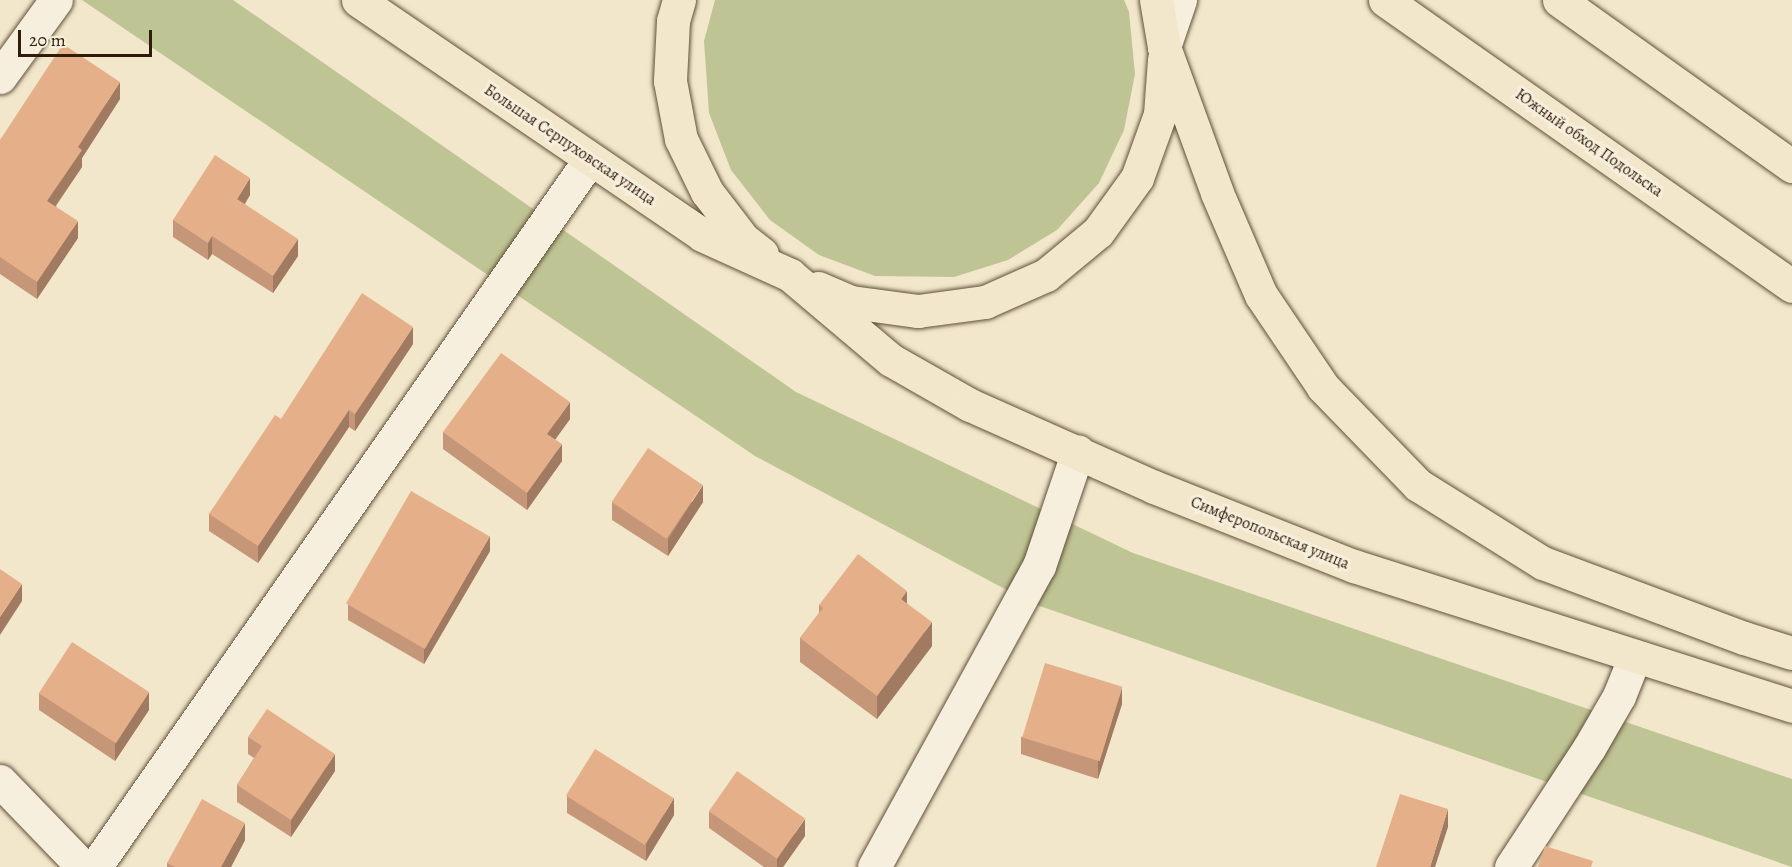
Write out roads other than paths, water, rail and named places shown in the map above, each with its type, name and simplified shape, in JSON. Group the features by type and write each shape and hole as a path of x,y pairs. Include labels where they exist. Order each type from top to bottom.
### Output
{"main road":[{"name":"Большая Серпуховская улица","path":"358,0 702,235 790,275"},
{"path":"680,0 673,21 670,81 681,139 707,192 743,239 790,275 851,302 918,311 985,302 1046,275 1098,232 1137,178 1160,114 1164,47"},
{"path":"1156,0 1164,47 1217,193 1261,295 1323,387 1418,485 1543,563 1743,638 1792,653"},
{"name":"Южный обход Подольска","path":"1385,0 1792,286"},
{"path":"1559,0 1792,166"},
{"name":"Симферопольская улица","path":"790,275 891,360 970,405 1078,451 1154,487 1354,566 1792,706"}],"lane":[{"path":"0,77 56,0"},
{"path":"1164,47 1180,0"},
{"path":"95,867 590,159"},
{"path":"873,867 1039,566 1078,451"},
{"path":"1511,867 1601,727 1619,696 1635,656"},
{"path":"0,781 83,867"}]}
